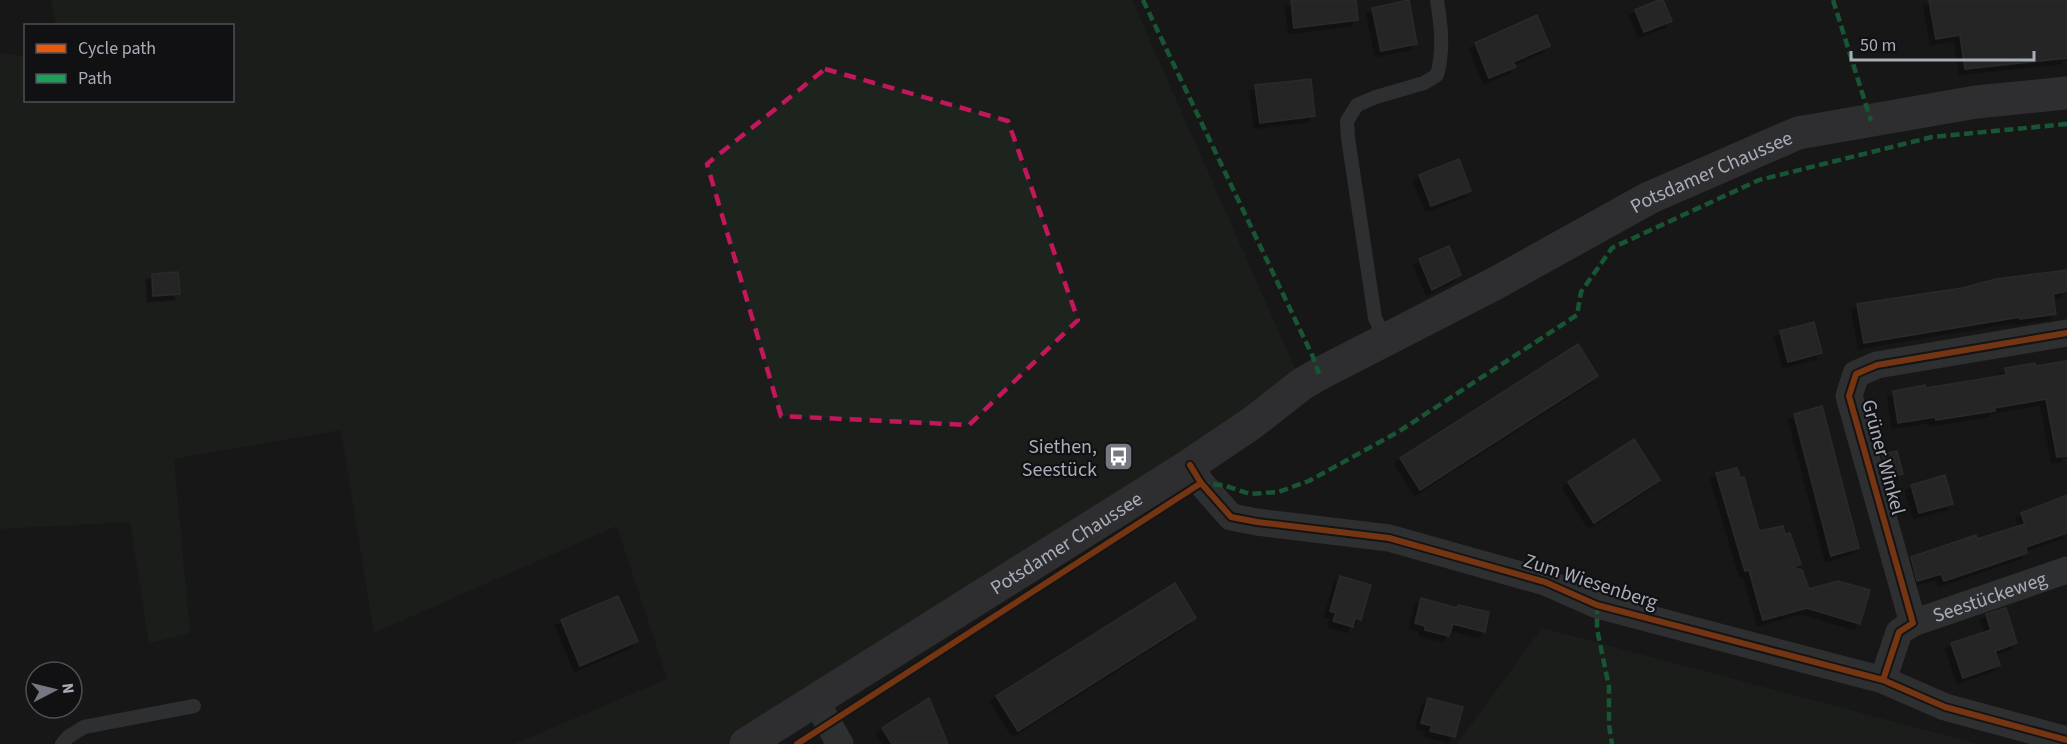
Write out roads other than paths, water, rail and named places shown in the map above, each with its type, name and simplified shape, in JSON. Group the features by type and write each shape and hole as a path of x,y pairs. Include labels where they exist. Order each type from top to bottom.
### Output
{"main road":[{"name":"Potsdamer Chaussee","path":"746,744 1190,465 1252,423 1302,384 1496,283 1649,198 1798,134 1976,102 2067,93"}],"street":[{"name":"Grüner Winkel","path":"1913,623 1849,396 1856,374 1877,365 2067,333"},
{"name":"Zum Wiesenberg","path":"1190,465 1201,483 1232,517 1389,538 1545,582 1597,605 1883,680 1945,707 2067,740"},
{"name":"Seestückeweg","path":"1913,623 2067,570"},
{"path":"1883,680 1899,632 1913,623"},
{"path":"815,700 840,744"}],"lane":[{"path":"1386,340 1375,318 1347,121 1357,105 1424,83 1437,75 1441,59 1441,30 1437,0"},
{"path":"62,744 68,737 84,727 194,706"}],"place":[{"name":"Siethen, Seestück","path":"1118,457"}]}
